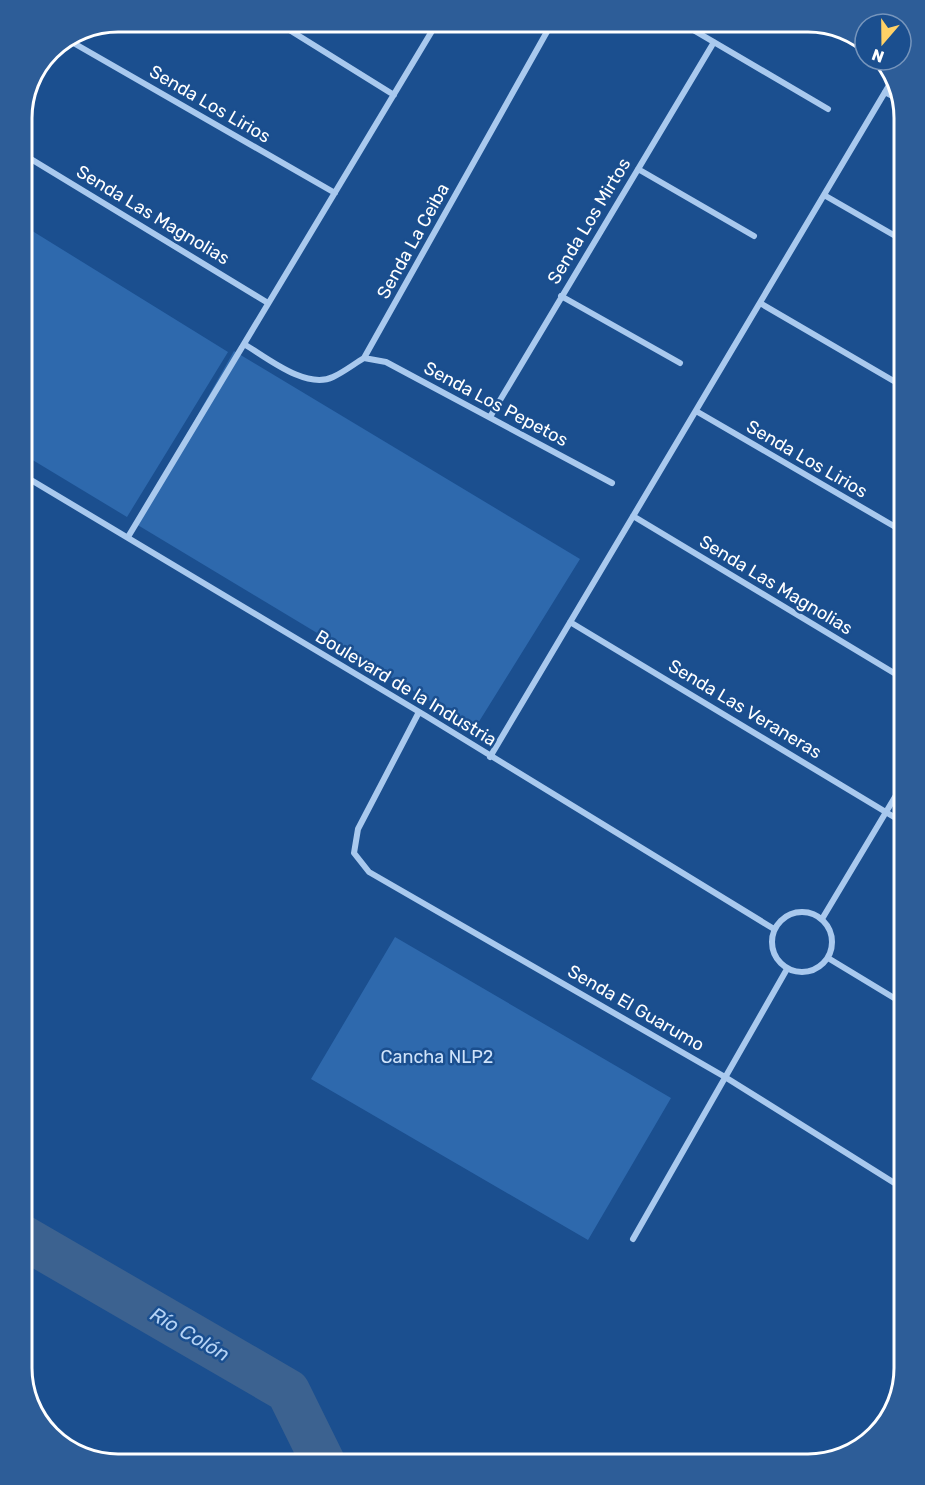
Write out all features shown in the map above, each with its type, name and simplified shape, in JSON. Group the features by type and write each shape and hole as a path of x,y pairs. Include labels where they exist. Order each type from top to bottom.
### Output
{"street":[{"path":"293,32 394,95"},
{"path":"128,537 431,32"},
{"name":"Senda La Ceiba","path":"244,344 292,373 313,380 331,379 364,358 547,32"},
{"path":"697,32 828,109"},
{"name":"Senda Los Mirtos","path":"490,417 714,42"},
{"name":"Senda Los Lirios","path":"75,44 335,193"},
{"path":"490,757 888,87"},
{"path":"885,92 891,95"},
{"name":"Senda Las Magnolias","path":"32,160 268,303"},
{"path":"638,169 754,236"},
{"path":"824,195 894,235"},
{"path":"561,296 680,363"},
{"path":"760,303 894,381"},
{"name":"Senda Los Pepetos","path":"364,358 386,362 612,483"},
{"name":"Senda Los Lirios","path":"696,411 894,526"},
{"name":"Boulevard de la Industria","path":"32,480 419,712 774,929"},
{"name":"Senda Las Magnolias","path":"633,516 894,674"},
{"name":"Senda Las Veraneras","path":"570,622 894,817"},
{"name":"Senda El Guarumo","path":"419,712 358,830 354,853 369,872 725,1077 894,1183"},
{"path":"822,919 894,799"},
{"path":"796,913 814,914 822,919 831,934 832,942 828,958 817,969 810,972 802,973 787,969 775,956 772,938 774,929 787,916 796,913"},
{"path":"828,958 894,998"},
{"path":"633,1239 787,969"}],"green space":[{"path":"32,231 228,352 127,517 32,460"},
{"path":"234,351 580,559 475,728 136,524"},
{"name":"Cancha NLP2","path":"395,937 671,1098 588,1240 311,1079"}],"waterway":[{"name":"Río Colón","path":"32,1242 288,1391 319,1453"}]}
